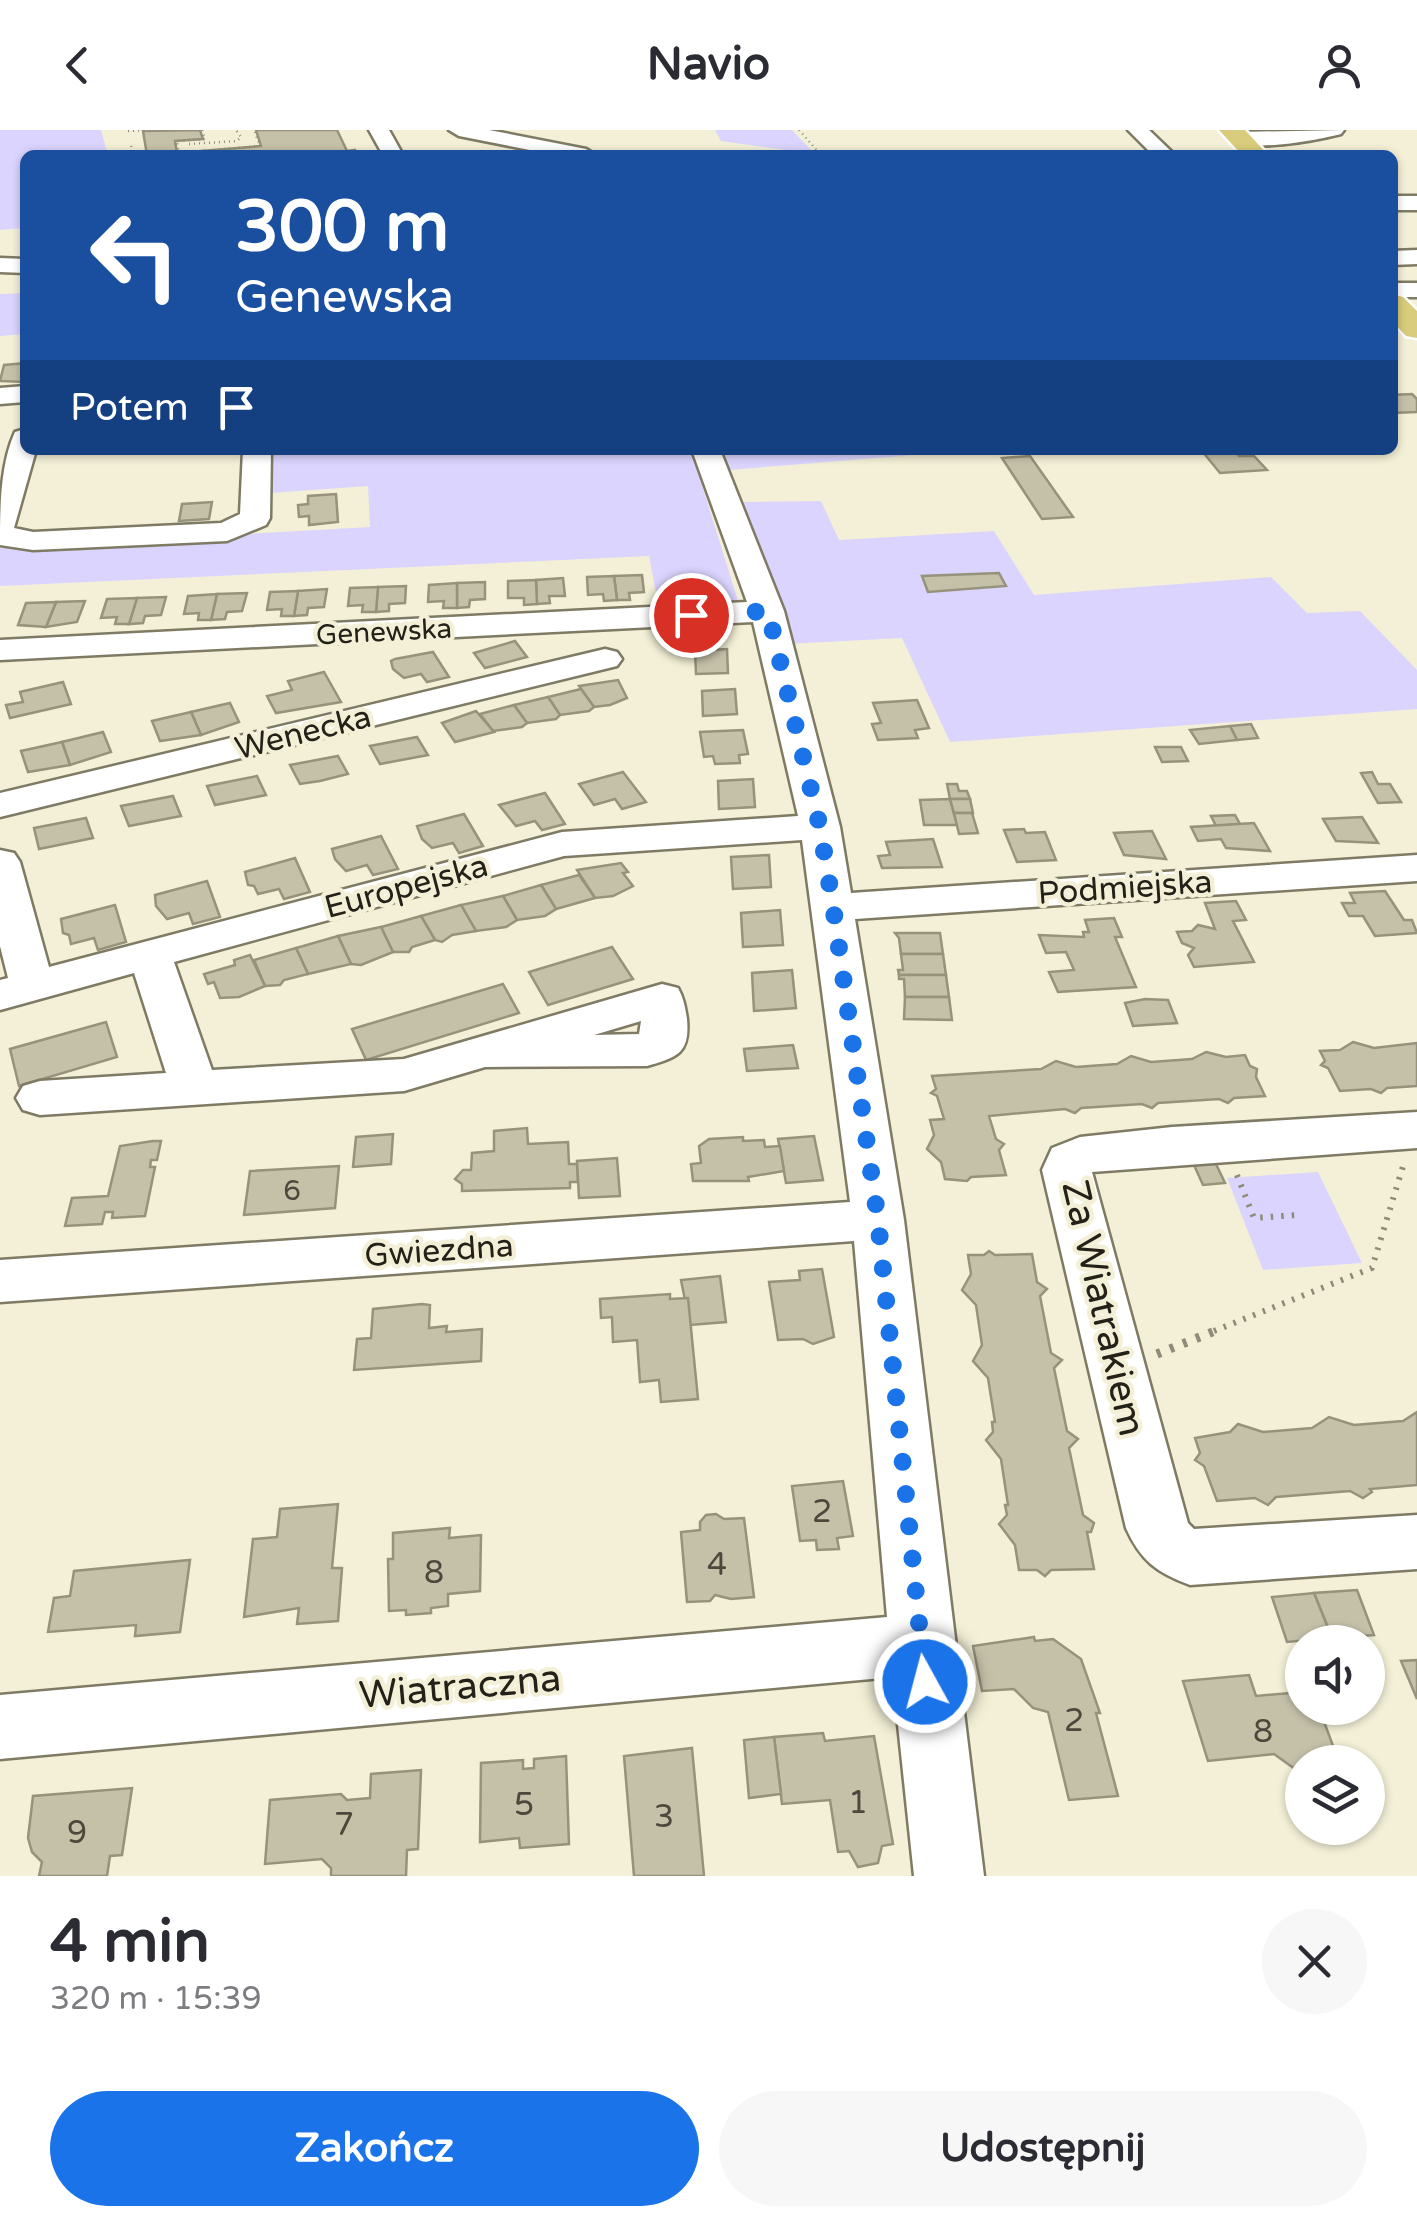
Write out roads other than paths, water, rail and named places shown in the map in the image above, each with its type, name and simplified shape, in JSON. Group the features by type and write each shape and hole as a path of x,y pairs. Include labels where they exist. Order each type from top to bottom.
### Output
{"street":[{"path":"1138,130 1160,150"},
{"path":"1302,137 1334,130"},
{"path":"466,137 553,150"},
{"path":"1242,141 1356,138"},
{"path":"20,455 0,528 2,536 33,542 226,532 255,518 257,455"},
{"path":"708,455 768,611 820,827 878,1220 920,1644 949,1876"},
{"name":"Genewska","path":"0,650 768,611"},
{"name":"Wenecka","path":"0,805 605,659"},
{"name":"Europejska","path":"16,990 579,840 820,827"},
{"path":"0,862 16,990"},
{"name":"Podmiejska","path":"833,906 1417,868"},
{"path":"150,956 195,1089"},
{"path":"40,1098 404,1074 488,1052"},
{"name":"Za Wiatrakiem","path":"1413,1137 1223,1142 1080,1155 1070,1161 1067,1170 1156,1528 1174,1552 1190,1557 1417,1542"},
{"name":"Gwiezdna","path":"0,1281 878,1220"},
{"name":"Wiatraczna","path":"0,1727 920,1644"}]}
